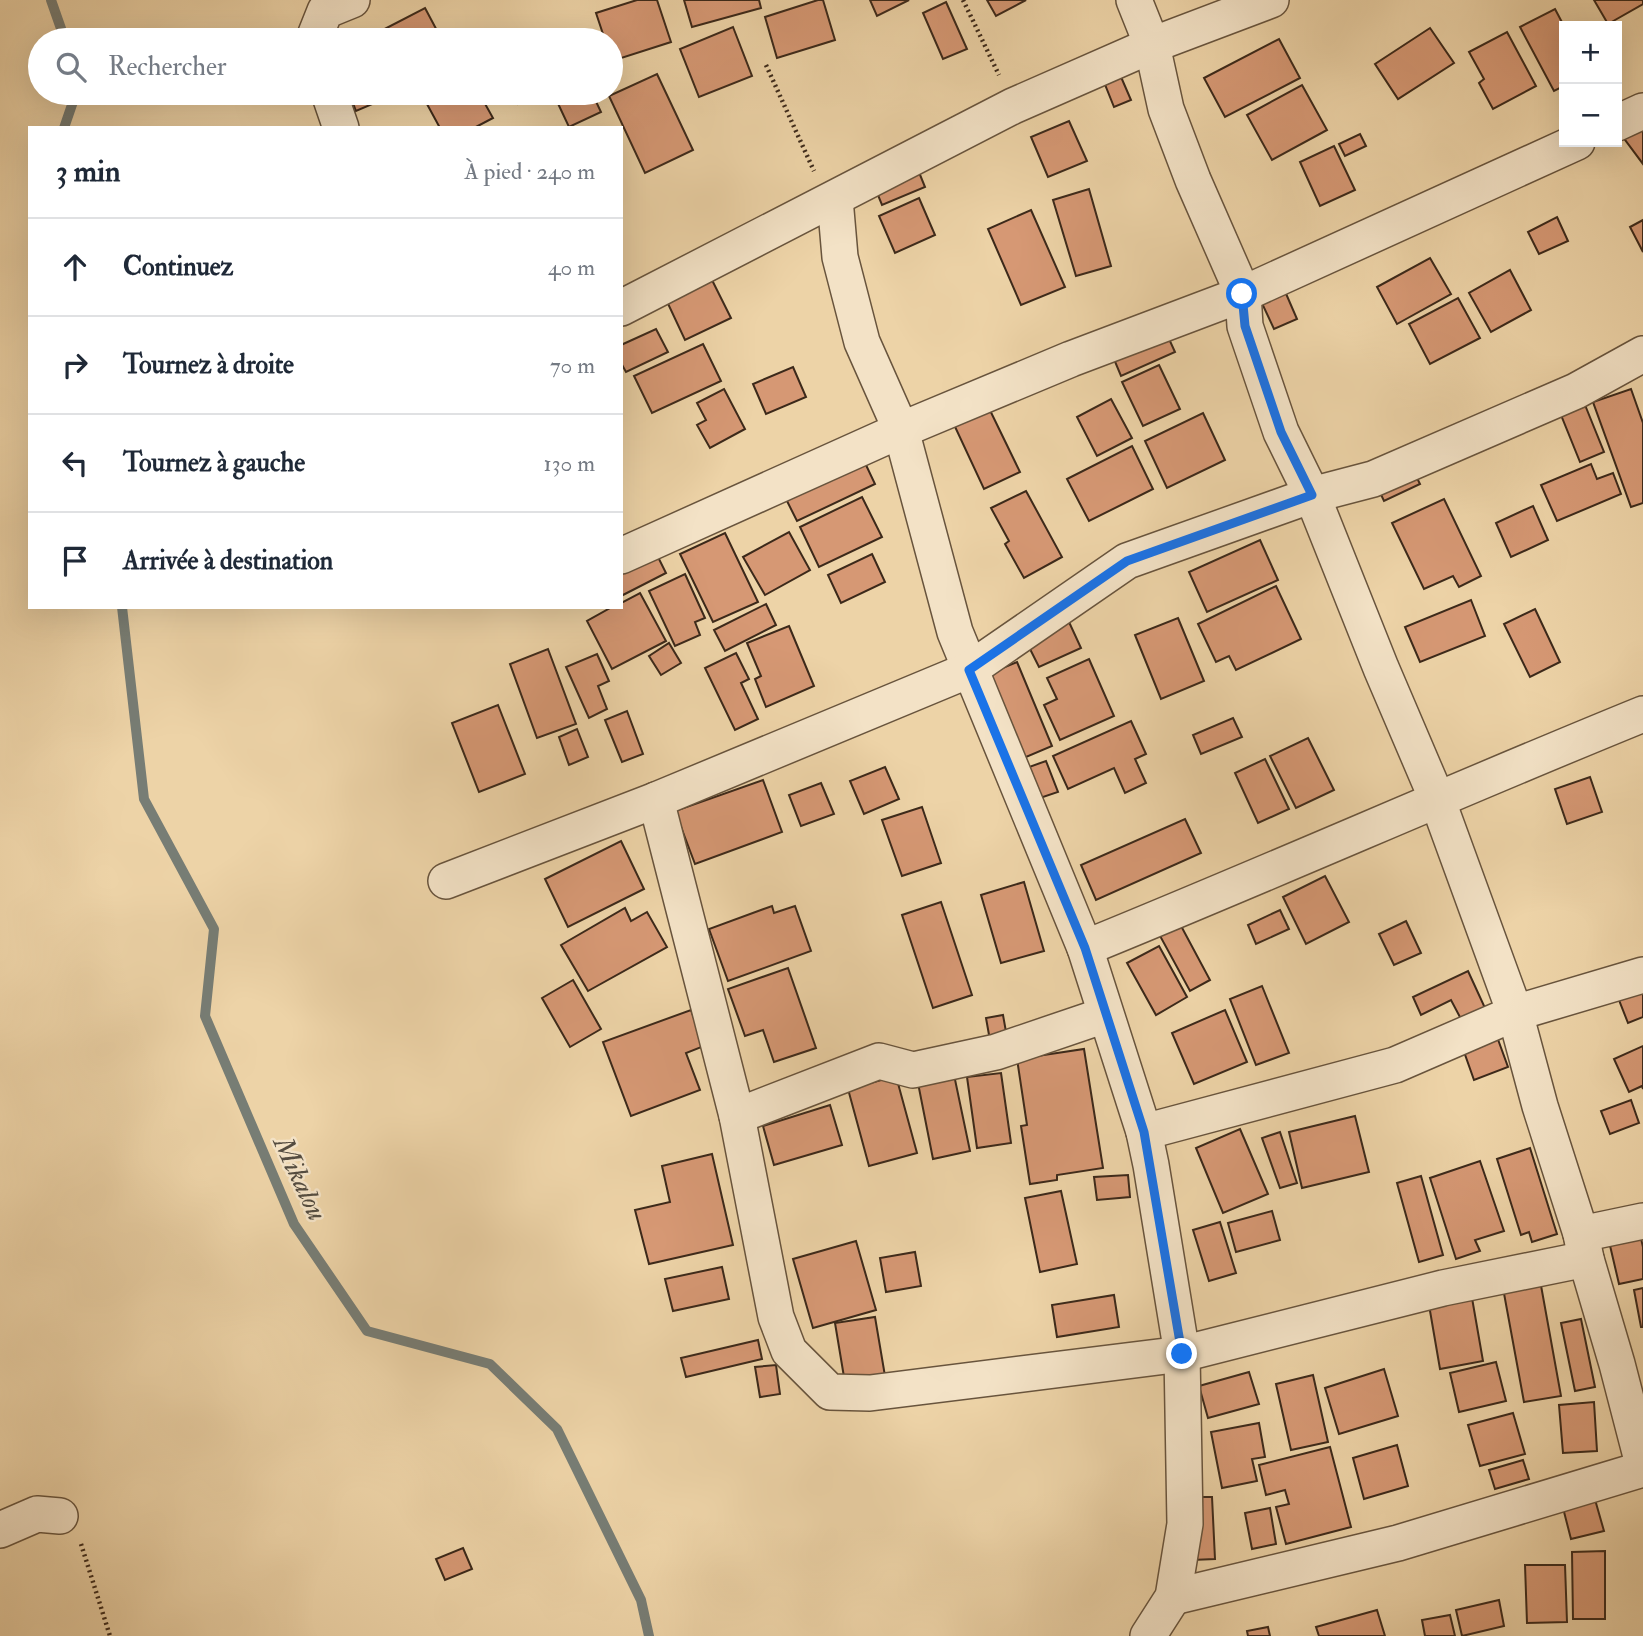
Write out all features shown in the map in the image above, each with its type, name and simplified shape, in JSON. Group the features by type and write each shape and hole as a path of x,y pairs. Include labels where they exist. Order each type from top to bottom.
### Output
{"street":[{"path":"318,28 325,11 352,0"},
{"path":"1134,0 1152,45 1166,109 1242,294 1245,326 1281,432 1312,495 1437,799 1516,1013 1540,1106 1617,1364 1643,1466 1398,1543 1173,1597"},
{"path":"623,307 1013,106 1152,45 1270,0"},
{"path":"333,105 340,126"},
{"path":"1622,121 1643,111"},
{"path":"623,555 901,430 1071,359 1242,294 1566,147"},
{"path":"835,199 840,257 863,342 901,430 955,632 1085,948 1144,1132 1182,1354 1185,1524 1173,1597 1148,1636"},
{"path":"446,881 656,800 969,670 1127,561 1312,495 1373,479 1576,391 1643,354"},
{"path":"1085,948 1255,879 1437,799 1643,714"},
{"path":"656,800 737,1116 776,1317 789,1351 831,1392 870,1393 1182,1354 1443,1288 1583,1246 1643,1221"},
{"path":"1144,1132 1395,1065 1516,1013 1643,975"},
{"path":"737,1116 879,1060 913,1070 996,1052 1105,1014"},
{"path":"0,1530 37,1514 60,1516"}],"path":[{"path":"963,0 1013,106"},
{"path":"766,65 814,171 835,199"},
{"path":"60,1516 79,1535 110,1636"}],"building":[{"path":"637,0 657,0 671,42 623,57 623,28 601,28 596,13"},
{"path":"684,0 759,0 761,8 692,27"},
{"path":"823,0 835,40 777,58 765,17"},
{"path":"870,0 909,0 877,16"},
{"path":"987,0 1026,0 996,16"},
{"path":"1594,0 1643,0 1643,4 1613,21 1606,21"},
{"path":"946,2 967,49 943,59 923,13"},
{"path":"425,8 436,28 386,28"},
{"path":"1555,9 1561,21 1559,21 1559,88 1554,91 1520,27"},
{"path":"733,27 752,76 699,97 680,49"},
{"path":"1430,28 1454,63 1398,99 1375,64"},
{"path":"1507,32 1536,86 1493,109 1479,83 1484,79 1469,52"},
{"path":"1279,39 1300,78 1225,117 1204,78"},
{"path":"1118,70 1131,100 1114,107 1102,77"},
{"path":"657,74 693,150 645,173 613,105 623,105 623,90"},
{"path":"1302,85 1327,130 1272,160 1247,115"},
{"path":"1643,103 1643,164 1622,136 1622,124"},
{"path":"354,105 370,105 356,111"},
{"path":"428,105 486,105 493,118 478,126 439,126"},
{"path":"559,105 598,105 601,112 569,126"},
{"path":"1069,121 1087,161 1048,177 1031,137"},
{"path":"1360,134 1366,146 1345,156 1339,144"},
{"path":"1334,146 1355,190 1320,206 1300,162"},
{"path":"912,155 925,187 882,205 869,173"},
{"path":"1089,189 1111,266 1076,276 1053,200"},
{"path":"919,198 935,235 895,253 879,216"},
{"path":"1031,210 1065,287 1021,305 988,229"},
{"path":"1557,217 1568,241 1539,254 1528,232"},
{"path":"1643,220 1643,252 1630,227"},
{"path":"1430,258 1451,294 1397,324 1377,287"},
{"path":"1510,270 1531,310 1491,332 1469,293"},
{"path":"708,272 731,318 685,340 663,293"},
{"path":"1284,289 1297,319 1274,329 1260,299"},
{"path":"1458,298 1480,338 1430,364 1409,324"},
{"path":"1159,317 1175,352 1121,376 1106,340"},
{"path":"656,329 668,352 626,372 623,367 623,344"},
{"path":"703,344 721,381 652,413 634,376"},
{"path":"1159,365 1180,409 1143,426 1122,382"},
{"path":"793,367 806,397 766,414 753,384"},
{"path":"724,389 745,429 710,448 697,425 706,420 697,403"},
{"path":"1631,389 1643,423 1643,503 1631,507 1593,402"},
{"path":"1111,399 1132,438 1097,456 1077,417"},
{"path":"985,400 1020,472 984,489 950,416"},
{"path":"1583,400 1604,452 1580,462 1559,410"},
{"path":"1203,413 1225,460 1167,488 1145,441"},
{"path":"857,446 875,484 797,521 778,483"},
{"path":"1132,446 1153,489 1089,521 1067,479"},
{"path":"1591,464 1597,479 1613,473 1621,494 1557,521 1541,485"},
{"path":"1413,470 1420,484 1384,501 1377,486"},
{"path":"1026,491 1062,557 1024,578 1005,544 1009,541 991,508"},
{"path":"862,497 882,537 819,567 800,527"},
{"path":"1444,499 1481,576 1459,587 1453,576 1424,589 1392,523"},
{"path":"1533,506 1548,540 1511,557 1496,523"},
{"path":"789,532 810,570 765,595 743,557"},
{"path":"725,533 758,602 713,622 680,554"},
{"path":"1260,540 1278,580 1207,612 1189,572"},
{"path":"651,543 666,573 623,595 623,556"},
{"path":"872,554 885,582 841,603 828,575"},
{"path":"685,574 705,618 695,622 700,635 675,646 649,591"},
{"path":"1276,586 1301,639 1236,670 1229,656 1216,662 1198,624"},
{"path":"640,593 666,641 612,669 587,621 608,609 623,609 623,602"},
{"path":"1471,600 1485,636 1420,662 1405,627"},
{"path":"766,604 776,625 725,651 714,630"},
{"path":"1535,609 1560,662 1530,677 1504,624"},
{"path":"1178,618 1204,681 1161,699 1135,635"},
{"path":"1069,622 1081,648 1039,667 1026,641"},
{"path":"789,626 814,686 766,707 755,679 761,676 747,643"},
{"path":"669,643 681,663 661,675 649,656"},
{"path":"548,649 576,724 537,738 510,664"},
{"path":"736,653 749,679 741,683 758,719 735,730 705,668"},
{"path":"597,654 609,681 598,686 607,709 589,718 566,667"},
{"path":"1089,659 1114,716 1060,740 1044,705 1057,699 1047,678"},
{"path":"1017,662 1052,746 1019,760 983,676"},
{"path":"498,705 525,774 479,792 452,723"},
{"path":"627,711 643,754 622,762 605,720"},
{"path":"1233,718 1242,737 1201,754 1193,735"},
{"path":"1131,721 1146,754 1135,759 1146,783 1125,793 1114,768 1068,789 1053,756"},
{"path":"577,729 588,757 569,765 559,737"},
{"path":"1308,738 1334,790 1296,808 1270,756"},
{"path":"1265,759 1289,809 1258,823 1235,773"},
{"path":"1046,761 1058,792 1040,798 1029,767"},
{"path":"885,767 899,799 864,814 850,781"},
{"path":"1590,777 1602,812 1567,824 1555,789"},
{"path":"763,780 782,832 695,864 675,811"},
{"path":"821,783 834,814 801,826 789,795"},
{"path":"922,807 941,863 902,876 882,820"},
{"path":"1185,819 1201,853 1096,900 1081,865"},
{"path":"621,841 644,889 568,927 545,879"},
{"path":"1325,876 1349,922 1306,944 1283,897"},
{"path":"1024,882 1044,951 1001,963 981,895"},
{"path":"941,902 972,995 933,1008 902,915"},
{"path":"772,906 774,913 795,906 811,951 728,981 709,929"},
{"path":"625,908 631,921 647,912 667,947 588,991 561,945"},
{"path":"1280,910 1289,929 1256,944 1248,925"},
{"path":"1406,921 1421,953 1394,965 1379,934"},
{"path":"1180,924 1210,980 1190,991 1159,934"},
{"path":"1159,946 1187,997 1156,1015 1127,963"},
{"path":"788,968 816,1048 774,1062 763,1030 745,1036 728,989"},
{"path":"1468,971 1485,1008 1461,1019 1451,1000 1421,1015 1413,997"},
{"path":"573,980 601,1029 570,1047 542,998"},
{"path":"1262,986 1289,1053 1256,1065 1230,999"},
{"path":"1643,992 1643,1017 1628,1023 1619,1000"},
{"path":"691,1010 704,1046 686,1053 700,1090 631,1116 603,1042"},
{"path":"1225,1010 1247,1062 1194,1084 1172,1033"},
{"path":"1003,1015 1008,1043 991,1046 986,1018"},
{"path":"1496,1034 1508,1067 1474,1080 1462,1046"},
{"path":"1643,1046 1643,1089 1642,1086 1629,1092 1614,1059"},
{"path":"1084,1049 1103,1168 1057,1175 1057,1180 1030,1184 1021,1126 1027,1125 1017,1059"},
{"path":"953,1070 970,1151 933,1159 917,1078"},
{"path":"1001,1073 1011,1143 977,1148 967,1077"},
{"path":"896,1076 917,1153 869,1166 848,1089"},
{"path":"1631,1100 1639,1123 1610,1134 1601,1111"},
{"path":"830,1105 842,1145 774,1165 763,1126"},
{"path":"1355,1116 1369,1172 1302,1188 1289,1132"},
{"path":"1240,1129 1268,1194 1223,1213 1196,1148"},
{"path":"1280,1132 1297,1183 1280,1188 1262,1138"},
{"path":"1530,1148 1557,1234 1532,1242 1529,1232 1521,1235 1497,1159"},
{"path":"712,1154 733,1245 649,1264 635,1210 670,1202 662,1166"},
{"path":"1480,1161 1504,1231 1475,1240 1480,1251 1456,1259 1430,1178"},
{"path":"1128,1175 1130,1197 1097,1200 1094,1177"},
{"path":"1421,1176 1443,1255 1419,1262 1397,1183"},
{"path":"1061,1191 1077,1264 1040,1272 1025,1198"},
{"path":"1272,1211 1280,1240 1236,1252 1228,1223"},
{"path":"1220,1222 1236,1273 1209,1281 1193,1230"},
{"path":"1639,1230 1643,1247 1643,1279 1619,1284 1608,1237"},
{"path":"856,1241 876,1310 813,1328 793,1259"},
{"path":"915,1252 921,1286 886,1292 880,1258"},
{"path":"722,1267 729,1299 673,1311 665,1279"},
{"path":"1540,1280 1561,1396 1524,1402 1503,1288"},
{"path":"1643,1288 1643,1327 1641,1327 1634,1290"},
{"path":"1114,1295 1119,1327 1057,1337 1052,1305"},
{"path":"1472,1298 1483,1361 1440,1369 1429,1305"},
{"path":"875,1317 885,1376 845,1383 835,1323"},
{"path":"1581,1319 1595,1387 1575,1391 1561,1323"},
{"path":"758,1340 762,1359 686,1377 681,1358"},
{"path":"1496,1362 1506,1401 1459,1412 1450,1373"},
{"path":"776,1365 780,1394 760,1397 755,1367"},
{"path":"1384,1369 1398,1416 1339,1434 1325,1388"},
{"path":"1249,1372 1259,1404 1208,1418 1199,1386"},
{"path":"1313,1375 1328,1442 1291,1450 1276,1384"},
{"path":"1594,1402 1597,1451 1563,1453 1559,1405"},
{"path":"1513,1413 1525,1454 1480,1466 1468,1425"},
{"path":"1259,1423 1265,1457 1252,1459 1257,1481 1222,1488 1211,1432"},
{"path":"1397,1445 1408,1486 1364,1499 1353,1458"},
{"path":"1330,1447 1351,1527 1286,1544 1276,1507 1289,1504 1285,1490 1266,1495 1259,1465"},
{"path":"1523,1460 1529,1479 1495,1489 1489,1470"},
{"path":"1594,1496 1604,1531 1571,1539 1562,1504"},
{"path":"1190,1497 1212,1497 1215,1559 1192,1560"},
{"path":"1270,1508 1276,1544 1252,1549 1245,1513"},
{"path":"463,1548 472,1569 445,1580 436,1559"},
{"path":"1605,1551 1605,1619 1573,1619 1572,1552"},
{"path":"1525,1565 1565,1565 1567,1622 1527,1623"},
{"path":"1499,1600 1504,1626 1462,1636 1456,1610"},
{"path":"1377,1610 1385,1636 1319,1636 1316,1627"},
{"path":"1450,1615 1455,1636 1425,1636 1422,1620"},
{"path":"1268,1627 1270,1636 1248,1636 1247,1631"}],"waterway":[{"name":"Mikalou","path":"51,0 61,28"},
{"name":"Mikalou","path":"65,126 72,105"},
{"name":"Mikalou","path":"122,609 144,799 214,929 205,1016 294,1224 367,1331 490,1364 557,1429 641,1600 649,1636"}],"route":[{"path":"1182,1354 1144,1132 1085,948 969,670 1127,561 1312,495 1281,432 1245,326 1242,294"}]}
